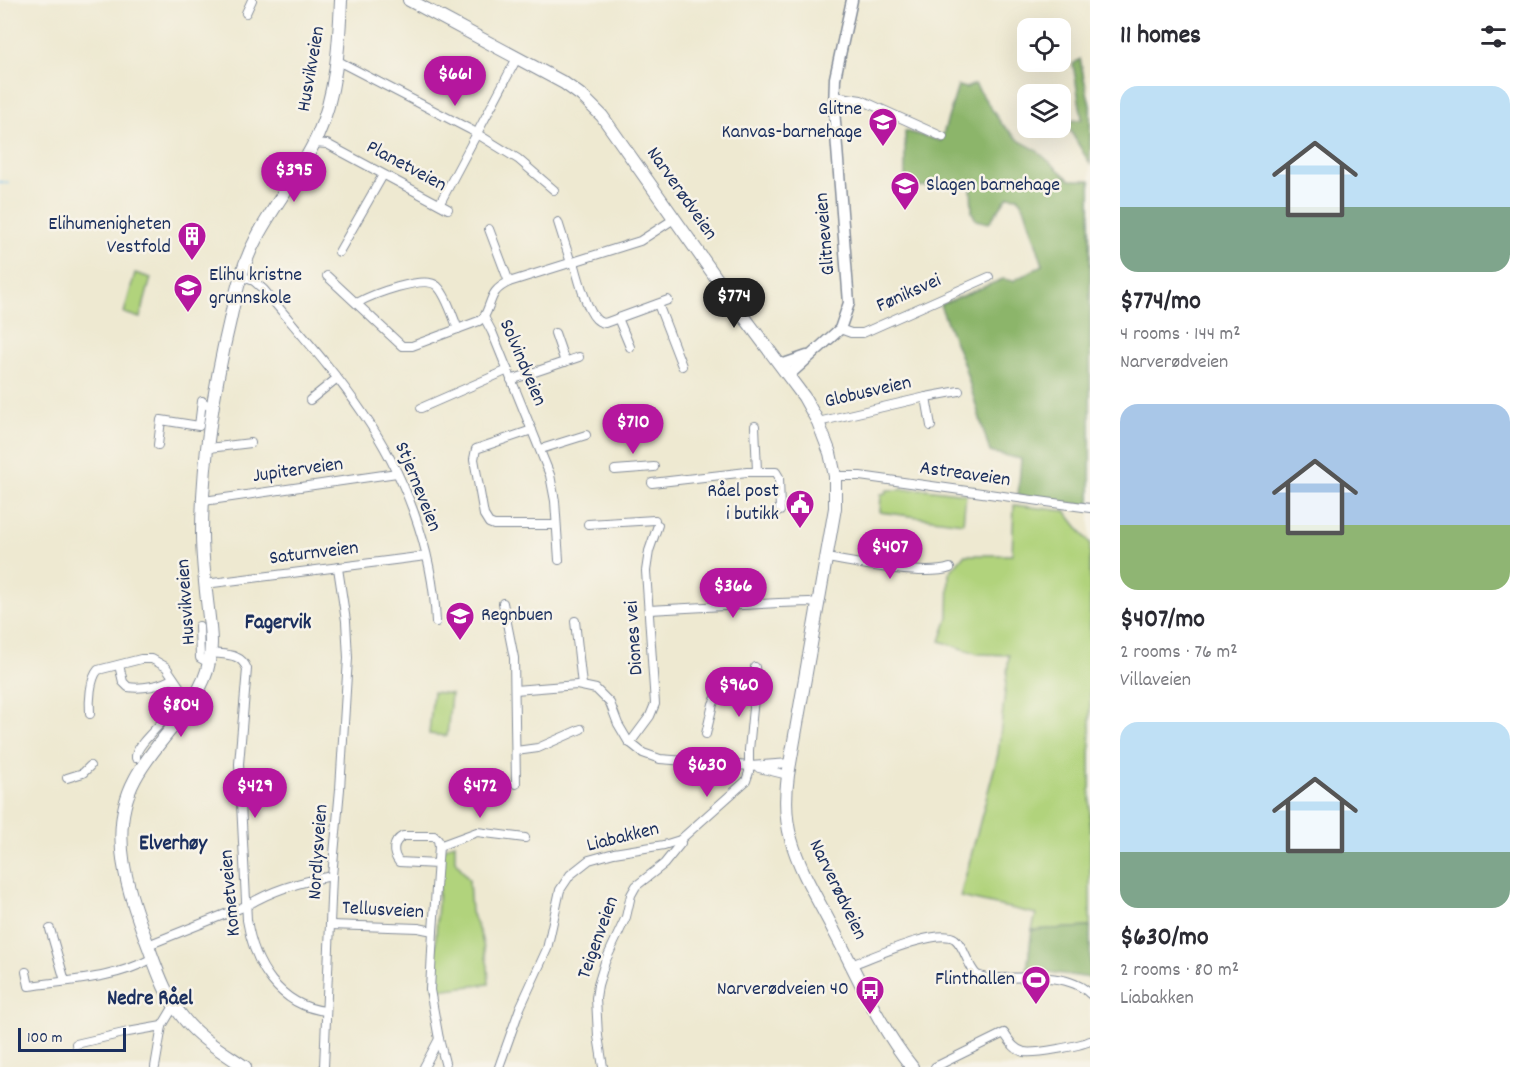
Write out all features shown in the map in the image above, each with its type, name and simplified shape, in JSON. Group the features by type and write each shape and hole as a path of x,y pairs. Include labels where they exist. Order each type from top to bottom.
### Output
{"main road":[{"name":"Husvikveien","path":"245,1067 196,1032 174,1006 132,903 125,877 122,829 124,808 136,776 200,689 210,658 202,534 212,409 229,320 241,276 256,239 314,143 330,102 342,0"},
{"name":"Narverødveien","path":"409,0 564,83 592,104 674,219 714,282 785,370 818,422 827,444 835,476 835,508 789,769 786,811 791,840 805,875 878,1020 912,1067"}],"street":[{"path":"246,13 252,0"},
{"name":"Glitneveien","path":"840,329 847,312 849,296 834,96 835,78 852,0"},
{"path":"440,203 517,58"},
{"path":"336,60 477,134 518,159 554,190"},
{"path":"834,96 861,100 943,137"},
{"name":"Planetveien","path":"314,143 327,144 448,209"},
{"path":"339,252 382,175"},
{"path":"489,229 509,282 640,241 674,219"},
{"path":"558,222 595,319 603,323 668,300"},
{"name":"Stjerneveien","path":"241,276 254,281 264,290 367,419 389,457 415,517 432,583 436,622"},
{"path":"327,276 402,346 411,346 484,317"},
{"name":"Føniksvei","path":"840,329 851,333 863,333 989,277"},
{"path":"357,303 368,297 429,281 441,290 458,328"},
{"name":"Solvindveien","path":"509,282 494,293 484,317 541,449 554,487 559,560"},
{"path":"658,304 682,366"},
{"path":"618,318 630,347"},
{"path":"785,370 810,355 840,329"},
{"path":"555,333 565,362"},
{"path":"511,380 579,357"},
{"path":"421,408 508,370"},
{"path":"310,400 336,379"},
{"name":"Globusveien","path":"818,422 959,391"},
{"name":"Globusveien","path":"926,397 931,426"},
{"path":"158,445 161,420 199,426 202,401 212,409"},
{"path":"755,426 757,471"},
{"name":"Solvindveien","path":"532,430 476,449 474,459 484,515 489,523 494,525 556,525"},
{"path":"541,449 586,435"},
{"path":"209,448 251,443"},
{"path":"615,470 654,467"},
{"path":"652,483 771,471 778,474 780,511"},
{"name":"Jupiterveien","path":"204,501 397,474"},
{"name":"Astreaveien","path":"835,476 860,476 1090,508"},
{"name":"Diones vei","path":"588,524 656,522 647,556 655,704 650,716 630,743"},
{"name":"Saturnveien","path":"205,584 426,556"},
{"path":"827,558 917,571 942,571 950,568"},
{"name":"Nordlysveien","path":"324,1067 332,876 348,658 346,621 338,568"},
{"path":"503,603 513,645 516,784"},
{"path":"649,610 779,603 819,604"},
{"path":"575,621 582,685"},
{"path":"199,626 200,658 210,658"},
{"name":"Kometveien","path":"210,658 238,657 244,661 247,669 239,771 248,920 258,961 269,979 289,997 315,1010 326,1011"},
{"path":"90,714 90,699 95,673 104,668 141,659 152,659 162,663 181,689 183,696 162,723 139,745 135,753 136,758"},
{"path":"119,665 123,682 128,687 143,687 173,678"},
{"path":"750,766 749,750 755,691 754,667"},
{"path":"515,690 582,685 596,689 606,698 623,734 630,743 643,753 660,759 789,769"},
{"path":"706,734 713,704 718,694 755,691"},
{"path":"516,751 545,746 581,729"},
{"path":"67,778 83,773 90,766"},
{"name":"Liabakken","path":"499,1067 520,1008 547,949 557,899 565,882 589,860 680,840 743,784 749,775 750,766"},
{"path":"438,864 401,863 393,851 395,843 403,836 434,836 439,846 477,832 525,838"},
{"name":"Teigenveien","path":"603,1067 598,1036 597,985 626,917 636,885 664,864 681,843 680,840"},
{"name":"Tellusveien","path":"439,846 430,990 446,1067"},
{"path":"148,945 248,905 259,898 315,879 332,876"},
{"name":"Tellusveien","path":"331,925 418,928 433,931"},
{"path":"50,929 64,981"},
{"path":"851,964 923,939 945,936 954,939 977,975 986,978 1063,979 1082,986 1090,994"},
{"path":"26,972 28,986 87,979 114,973 153,958"},
{"path":"155,1067 162,1026 174,1006"},
{"path":"76,1044 162,1026"},
{"path":"935,1067 1004,1033 1014,1047 1024,1052 1079,1046 1090,1041"},
{"path":"424,1067 439,1039"}],"green space":[{"path":"1080,59 1090,106 1090,164 1071,132 1071,121 1082,119 1073,64"},
{"path":"975,84 1001,123 1020,141 1035,149 1070,180 1090,180 1090,506 1018,496 1021,459 990,452 964,365 940,305 1003,279 1013,281 1043,265 1025,209 1018,197 1008,196 989,223 976,220 972,212 971,185 905,187 905,131 941,141 958,86 966,88"},
{"path":"135,273 151,278 140,318 124,313"},
{"path":"925,489 966,494 963,523 880,512 881,494 886,493 887,490"},
{"path":"1014,505 1065,511 1090,543 1090,927 1032,930 1036,914 960,897 998,754 1009,655 978,654 940,641 948,618 949,573 964,555 1012,555"},
{"path":"433,692 451,694 447,736 429,734"},
{"path":"455,843 455,860 469,880 471,912 481,936 488,966 489,984 437,990 433,986 441,850"},
{"path":"1090,927 1090,978 1027,969 1032,930"}],"waterway":[{"path":"0,182 8,183"}],"place":[{"name":"Glitne Kanvas-barnehage","path":"883,148"},
{"name":"Slagen barnehage","path":"905,212"},
{"name":"Elihumenigheten Vestfold","path":"192,262"},
{"name":"Elihu kristne grunnskole","path":"188,314"},
{"name":"Råel post i butikk","path":"800,530"},
{"name":"Regnbuen","path":"460,642"},
{"name":"Flinthallen","path":"1036,1006"},
{"name":"Narverødveien 40","path":"870,1016"}],"district":[{"name":"Fagervik","path":"278,624"},
{"name":"Elverhøy","path":"173,845"},
{"name":"Nedre Råel","path":"150,1000"}]}
